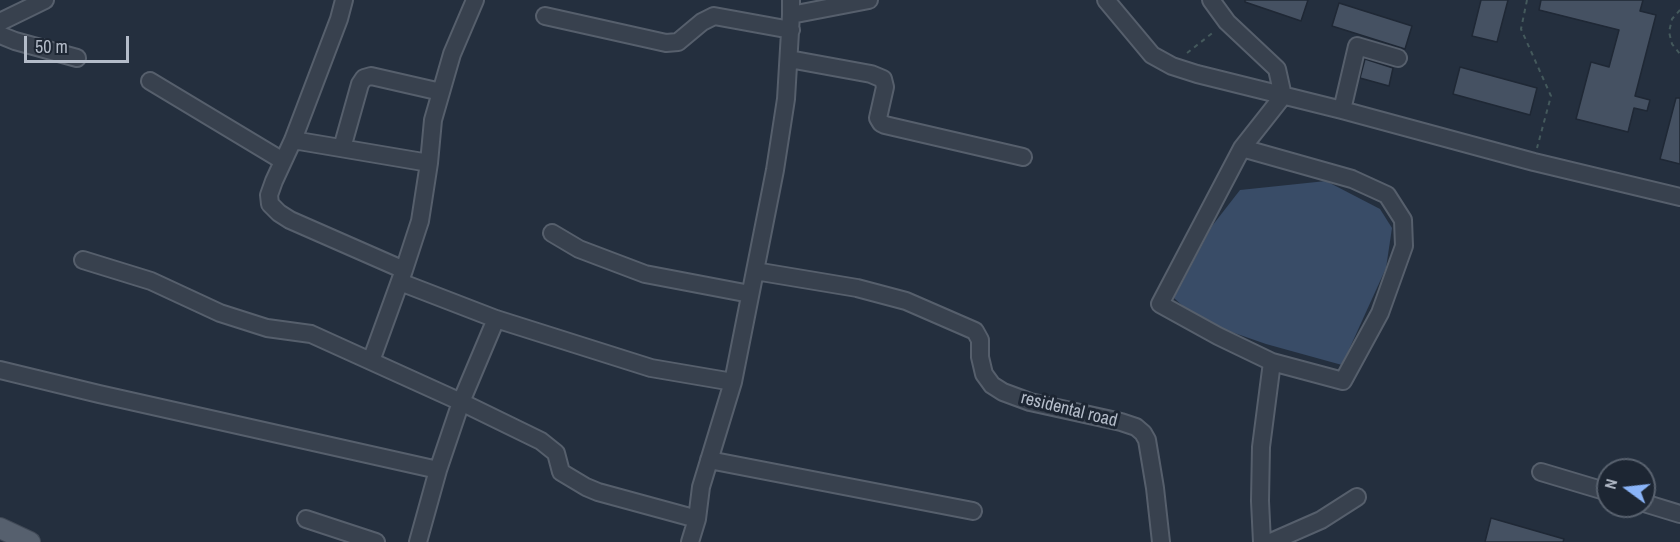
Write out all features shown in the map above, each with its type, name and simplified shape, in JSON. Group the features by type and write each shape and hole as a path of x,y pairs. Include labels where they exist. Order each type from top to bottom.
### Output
{"main road":[{"path":"0,528 30,542"}],"street":[{"path":"0,22 45,0"},
{"path":"344,0 339,19 293,140 269,195 270,204 279,213 402,276 496,319 651,368 733,382"},
{"path":"370,361 420,221 433,120 452,54 475,0"},
{"path":"545,16 666,44 678,42 702,22 714,16 791,15 869,0"},
{"path":"1106,0 1152,55 1172,66 1534,162 1680,196"},
{"path":"1211,0 1227,21 1277,69 1283,96"},
{"path":"690,542 697,519 701,487 733,382 775,170 786,99 791,15"},
{"path":"0,35 77,58"},
{"path":"1341,110 1358,46 1398,58"},
{"path":"789,58 883,78 885,87 878,118 885,125 1023,157"},
{"path":"342,148 360,84 364,78 371,76 441,92"},
{"path":"150,81 283,161"},
{"path":"1242,148 1352,179 1387,195 1403,220 1404,246 1380,313 1343,381 1272,362 1160,304 1242,148 1283,96"},
{"path":"293,140 429,163"},
{"path":"552,233 579,249 645,274 750,294"},
{"path":"83,260 151,281 220,313 267,328 311,334 541,441 556,453 561,472 585,487 697,519"},
{"name":"residental road","path":"755,271 857,288 906,301 971,328 978,334 984,374 992,385 1004,392 1030,402 1110,419 1136,427 1143,432 1149,447 1161,542"},
{"path":"418,542 438,470 461,402 496,319"},
{"path":"1262,542 1261,447 1272,362"},
{"path":"0,370 438,470"},
{"path":"709,460 973,511"},
{"path":"1541,472 1596,488"},
{"path":"1283,540 1321,520 1357,496"},
{"path":"1656,507 1680,514"},
{"path":"306,519 376,542"}],"path":[{"path":"1527,0 1521,29 1551,96 1534,162"},
{"path":"1680,10 1672,19 1669,32 1672,44 1680,54"},
{"path":"1172,66 1227,21"}],"water":[{"path":"1326,181 1380,209 1392,228 1386,268 1342,365 1266,344 1220,328 1186,309 1174,298 1212,226 1240,190"}],"building":[{"path":"1245,0 1308,0 1301,21 1245,2"},
{"path":"1481,0 1508,0 1497,42 1472,36"},
{"path":"1541,0 1643,0 1640,11 1656,15 1635,96 1650,100 1647,111 1634,108 1628,132 1576,119 1591,62 1609,67 1619,30 1539,10"},
{"path":"1339,3 1412,26 1405,49 1332,26"},
{"path":"1365,59 1393,68 1389,86 1360,78"},
{"path":"1460,67 1537,88 1530,115 1453,94"},
{"path":"1676,98 1680,98 1680,164 1660,159"},
{"path":"1491,518 1564,539 1563,542 1485,542"}]}
